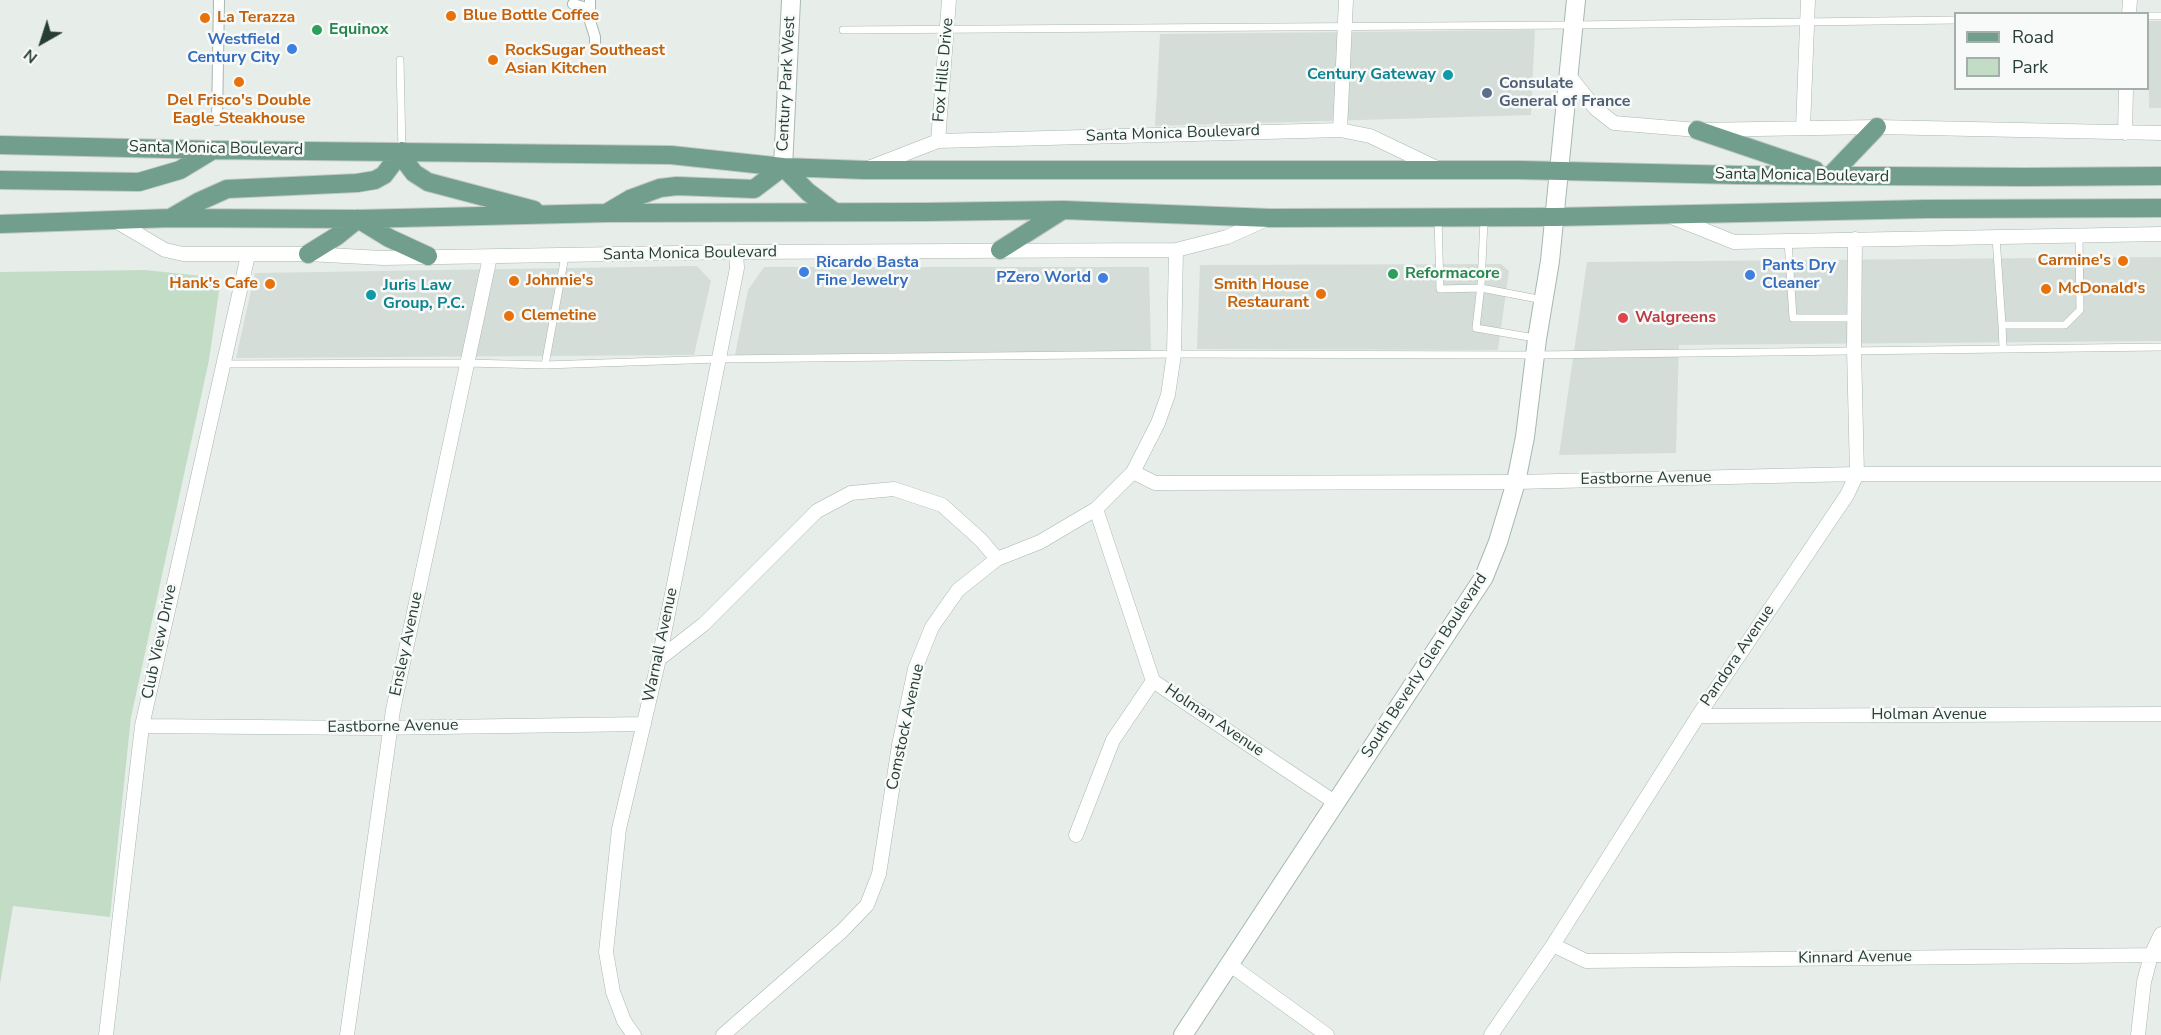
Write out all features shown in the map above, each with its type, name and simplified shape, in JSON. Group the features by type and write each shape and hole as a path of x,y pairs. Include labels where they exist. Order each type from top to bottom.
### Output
{"main road":[{"name":"Century Park West","path":"783,167 790,0"},
{"name":"South Beverly Glen Boulevard","path":"1183,1035 1484,577 1498,542 1516,483 1525,437 1554,217 1576,0"},
{"path":"1697,130 1831,175 1877,127"},
{"name":"Santa Monica Boulevard","path":"0,144 213,150 671,155 783,167 864,170 1025,172 1181,169 2012,177 2161,176"},
{"path":"0,180 139,182 180,170 213,150"},
{"path":"402,151 405,161 414,172 428,182 560,216"},
{"path":"171,218 227,189 357,183 375,180 384,175 402,151"},
{"path":"606,213 630,199 660,188 677,186 754,189 783,167 807,192 833,211"},
{"name":"Santa Monica Boulevard","path":"0,224 171,218 357,219 560,216 606,213 833,211 1064,210 1270,218 1554,217 1926,209 2161,208"},
{"path":"1000,250 1064,210"},
{"path":"308,254 337,236 357,219 389,238 428,256"}],"street":[{"path":"218,120 219,0"},
{"name":"Fox Hills Drive","path":"938,141 949,0"},
{"path":"1340,130 1346,0"},
{"path":"1803,128 1808,0"},
{"path":"573,4 590,5 590,21 595,37 595,49"},
{"path":"1570,77 1596,109 1614,123 1697,130 1877,127 2161,133"},
{"path":"2125,133 2127,90"},
{"name":"Santa Monica Boulevard","path":"864,170 938,141 1340,130 1370,136 1443,171"},
{"name":"Santa Monica Boulevard","path":"1664,214 1734,242 2161,234"},
{"name":"Santa Monica Boulevard","path":"114,220 165,250 183,255 308,254 383,258 736,252 1176,250 1227,237 1270,218"},
{"name":"Pandora Avenue","path":"1491,1035 1553,945 1698,716 1847,495 1857,474 1854,349 1855,238"},
{"name":"Comstock Avenue","path":"723,1035 842,931 867,904 879,874 899,745 915,669 932,627 958,590 997,559 1040,542 1096,509 1133,472 1158,423 1168,395 1174,354 1176,250"},
{"name":"Warnall Avenue","path":"634,1035 624,1021 613,992 606,952 619,829 659,659 737,268 736,252"},
{"name":"Club View Drive","path":"106,1035 142,726 248,255"},
{"name":"Ensley Avenue","path":"347,1035 395,699 490,257"},
{"name":"Eastborne Avenue","path":"1133,472 1155,483 1516,483 1857,474 2161,474"},
{"path":"659,659 704,624 817,511 850,493 894,489 942,505 981,540 997,559"},
{"name":"Holman Avenue","path":"1096,509 1152,681 1336,803"},
{"path":"1076,836 1113,740 1152,681"},
{"name":"Holman Avenue","path":"1698,716 2161,714"},
{"name":"Eastborne Avenue","path":"142,726 391,728 644,724"},
{"path":"2139,1035 2144,982 2156,955 2161,934"},
{"name":"Kinnard Avenue","path":"1553,945 1586,961 2156,955"},
{"path":"1229,964 1327,1035"}],"lane":[{"path":"843,30 1954,20"},
{"path":"400,60 402,151"},
{"path":"1438,217 1440,289 1481,288 1543,300"},
{"path":"1484,217 1481,288 1476,328 1537,347"},
{"path":"2002,326 2065,325 2080,310 2079,235"},
{"path":"1996,237 2003,348"},
{"path":"1788,240 1793,318 1854,318"},
{"path":"545,365 565,256"},
{"path":"222,364 545,365 718,359 1537,347 1854,349 2161,346"}],"shaded area":[{"path":"2149,21 2161,21 2161,108 2149,108"},
{"path":"1535,30 1531,115 1155,126 1160,34"},
{"path":"2161,257 2161,341 1679,345 1676,453 1559,455 1587,262"},
{"path":"1501,264 1509,271 1498,350 1197,349 1200,265"},
{"path":"697,266 711,281 694,355 236,358 255,273"},
{"path":"764,267 1149,267 1151,351 735,355 748,290"}],"green space":[{"path":"145,270 221,278 209,360 131,717 110,917 13,906 0,984 0,272"}],"place":[{"name":"Blue Bottle Coffee","path":"451,16"},
{"name":"La Terazza","path":"205,18"},
{"name":"Equinox","path":"317,30"},
{"name":"Westfield Century City","path":"292,49"},
{"name":"RockSugar Southeast Asian Kitchen","path":"493,60"},
{"name":"Century Gateway","path":"1448,75"},
{"name":"Del Frisco's Double Eagle Steakhouse","path":"239,82"},
{"name":"Consulate General of France","path":"1487,93"},
{"name":"Carmine's","path":"2123,261"},
{"name":"Ricardo Basta Fine Jewelry","path":"804,272"},
{"name":"Reformacore","path":"1393,274"},
{"name":"Pants Dry Cleaner","path":"1750,275"},
{"name":"PZero World","path":"1103,278"},
{"name":"Johnnie's","path":"514,281"},
{"name":"Hank's Cafe","path":"270,284"},
{"name":"McDonald's","path":"2046,289"},
{"name":"Smith House Restaurant","path":"1321,294"},
{"name":"Juris Law Group, P.C.","path":"371,295"},
{"name":"Clemetine","path":"509,316"},
{"name":"Walgreens","path":"1623,318"}]}
